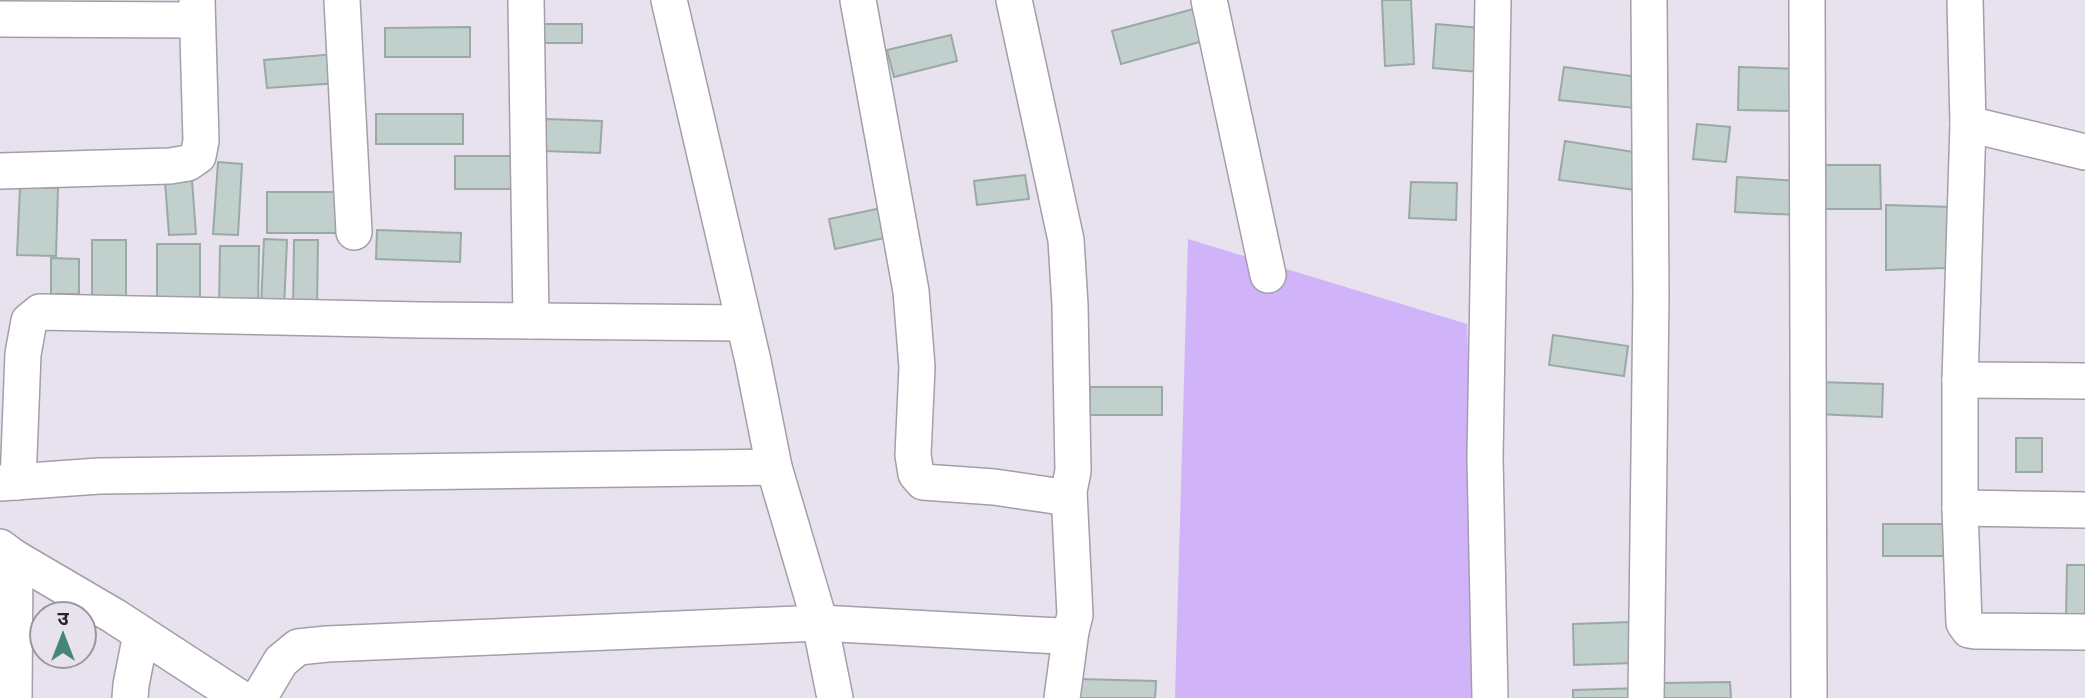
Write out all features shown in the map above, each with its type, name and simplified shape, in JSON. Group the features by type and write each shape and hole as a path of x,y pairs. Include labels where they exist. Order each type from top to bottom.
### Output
{"street":[{"path":"342,0 354,232"},
{"path":"526,0 531,321"},
{"path":"669,0 744,323 774,467 820,623 835,698"},
{"path":"858,0 911,290 917,367 913,455 916,474 923,482 994,487 1062,497 1069,491"},
{"path":"1014,0 1066,240 1073,471 1069,491 1076,615 1071,631 1062,698"},
{"path":"1209,0 1268,275"},
{"path":"1490,698 1485,458 1493,0"},
{"path":"1646,698 1651,295 1649,0"},
{"path":"1807,0 1809,698"},
{"path":"1965,0 1968,124 1960,380 1960,508 1964,622 1969,630 2085,632"},
{"path":"0,19 197,10 201,141 198,156 188,163 170,166 0,171"},
{"path":"1968,124 2085,152"},
{"path":"744,323 40,312 29,321 9,482 99,476 774,467"},
{"path":"1960,380 2085,381"},
{"path":"1960,508 2085,510"},
{"path":"7,552 240,698"},
{"path":"7,552 14,698"},
{"path":"259,698 281,661 298,647 327,643 820,623 1059,636 1071,631"},
{"path":"130,698 141,634"}],"shaded area":[{"path":"1188,239 1467,324 1479,698 1175,698"}],"building":[{"path":"1382,0 1411,0 1414,64 1385,66"},
{"path":"1201,7 1210,39 1121,64 1112,31"},
{"path":"542,24 582,24 582,43 542,43"},
{"path":"1436,24 1481,28 1478,72 1433,68"},
{"path":"470,27 470,57 385,57 385,28"},
{"path":"951,35 957,61 894,77 887,50"},
{"path":"336,54 338,83 267,88 264,60"},
{"path":"1564,67 1646,78 1644,109 1559,100"},
{"path":"1739,67 1800,69 1799,111 1738,110"},
{"path":"376,114 463,114 463,144 376,144"},
{"path":"546,119 602,121 600,153 545,151"},
{"path":"1697,124 1730,127 1726,162 1693,159"},
{"path":"1565,141 1646,154 1644,191 1559,180"},
{"path":"455,156 528,156 528,189 455,189"},
{"path":"218,162 242,164 238,235 213,234"},
{"path":"1816,165 1880,165 1881,209 1817,209"},
{"path":"191,167 196,234 169,235 164,168"},
{"path":"1025,175 1029,199 977,205 974,181"},
{"path":"1737,177 1799,181 1797,215 1735,212"},
{"path":"1411,182 1457,183 1456,220 1409,218"},
{"path":"20,187 58,188 56,256 17,255"},
{"path":"267,192 343,192 343,233 267,233"},
{"path":"1886,205 1953,207 1946,268 1886,270"},
{"path":"891,206 898,235 835,249 829,219"},
{"path":"377,230 461,233 460,262 376,259"},
{"path":"264,239 287,240 284,308 261,307"},
{"path":"92,240 126,240 126,307 92,307"},
{"path":"294,240 318,240 317,308 293,308"},
{"path":"157,244 200,244 200,304 157,304"},
{"path":"220,246 259,246 258,309 219,309"},
{"path":"51,258 79,259 79,294 51,294"},
{"path":"1553,335 1628,346 1624,376 1549,365"},
{"path":"1818,382 1883,384 1882,417 1817,414"},
{"path":"1090,387 1162,387 1162,415 1090,415"},
{"path":"2016,438 2042,438 2042,472 2016,472"},
{"path":"1883,524 1953,524 1953,556 1883,556"},
{"path":"2067,565 2085,565 2085,617 2066,617"},
{"path":"1631,622 1632,663 1574,665 1573,624"},
{"path":"1078,679 1156,681 1155,698 1077,698"},
{"path":"1730,682 1731,698 1664,698 1664,683"},
{"path":"1641,688 1642,698 1573,698 1573,690"}]}
